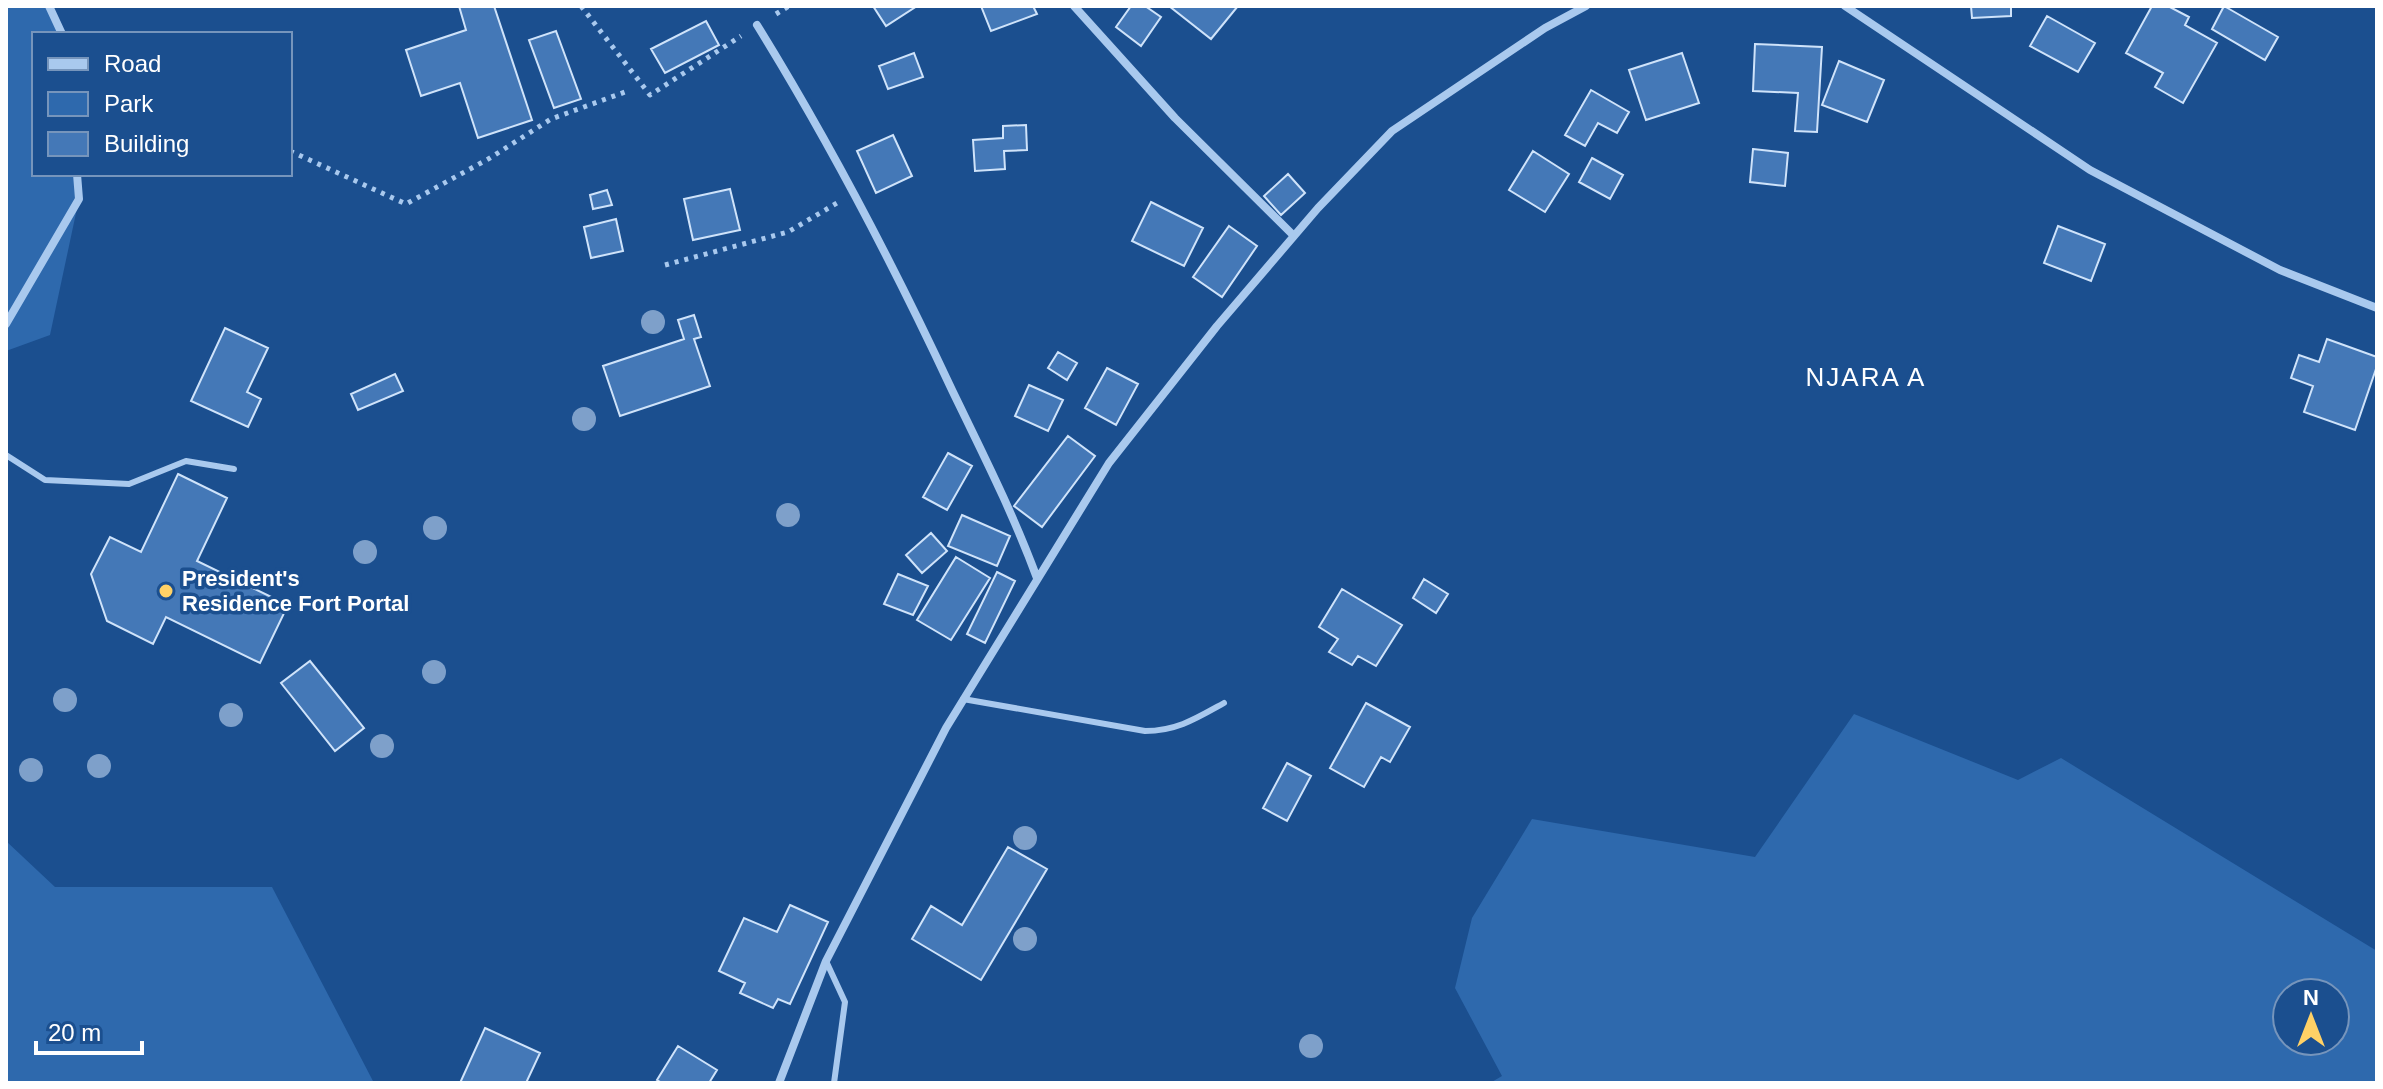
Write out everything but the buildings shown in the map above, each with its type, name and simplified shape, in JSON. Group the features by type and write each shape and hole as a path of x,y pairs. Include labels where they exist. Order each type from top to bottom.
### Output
{"street":[{"path":"49,6 61,32"},
{"path":"1074,6 1175,118 1294,236"},
{"path":"779,1083 826,961 963,699 1109,463 1217,326 1294,236 1392,131 1545,28 1586,6"},
{"path":"1845,6 2090,170 2280,270 2377,308"},
{"path":"757,25 856,193 1014,520 1037,578"},
{"path":"6,324 79,199 77,176"}],"lane":[{"path":"6,455 45,480 129,484 186,461 234,469"},
{"path":"963,699 1145,731 1164,731 1186,725 1224,703"},
{"path":"826,961 845,1002 834,1083"}],"path":[{"path":"581,6 650,95 789,6"},
{"path":"292,152 406,204 490,158 551,119 625,92"},
{"path":"665,265 788,232 856,193"}],"green space":[{"path":"6,6 49,6 61,32 32,32 32,176 77,176 79,199 50,335 6,351"},
{"path":"1854,714 2018,780 2061,758 2377,951 2377,1083 1490,1083 1502,1076 1455,988 1472,918 1532,819 1755,857"},
{"path":"6,841 55,887 272,887 374,1083 6,1083"}],"place":[{"name":"President's Residence Fort Portal","path":"166,591"}],"district":[{"name":"NJARA A","path":"1866,377"}]}
